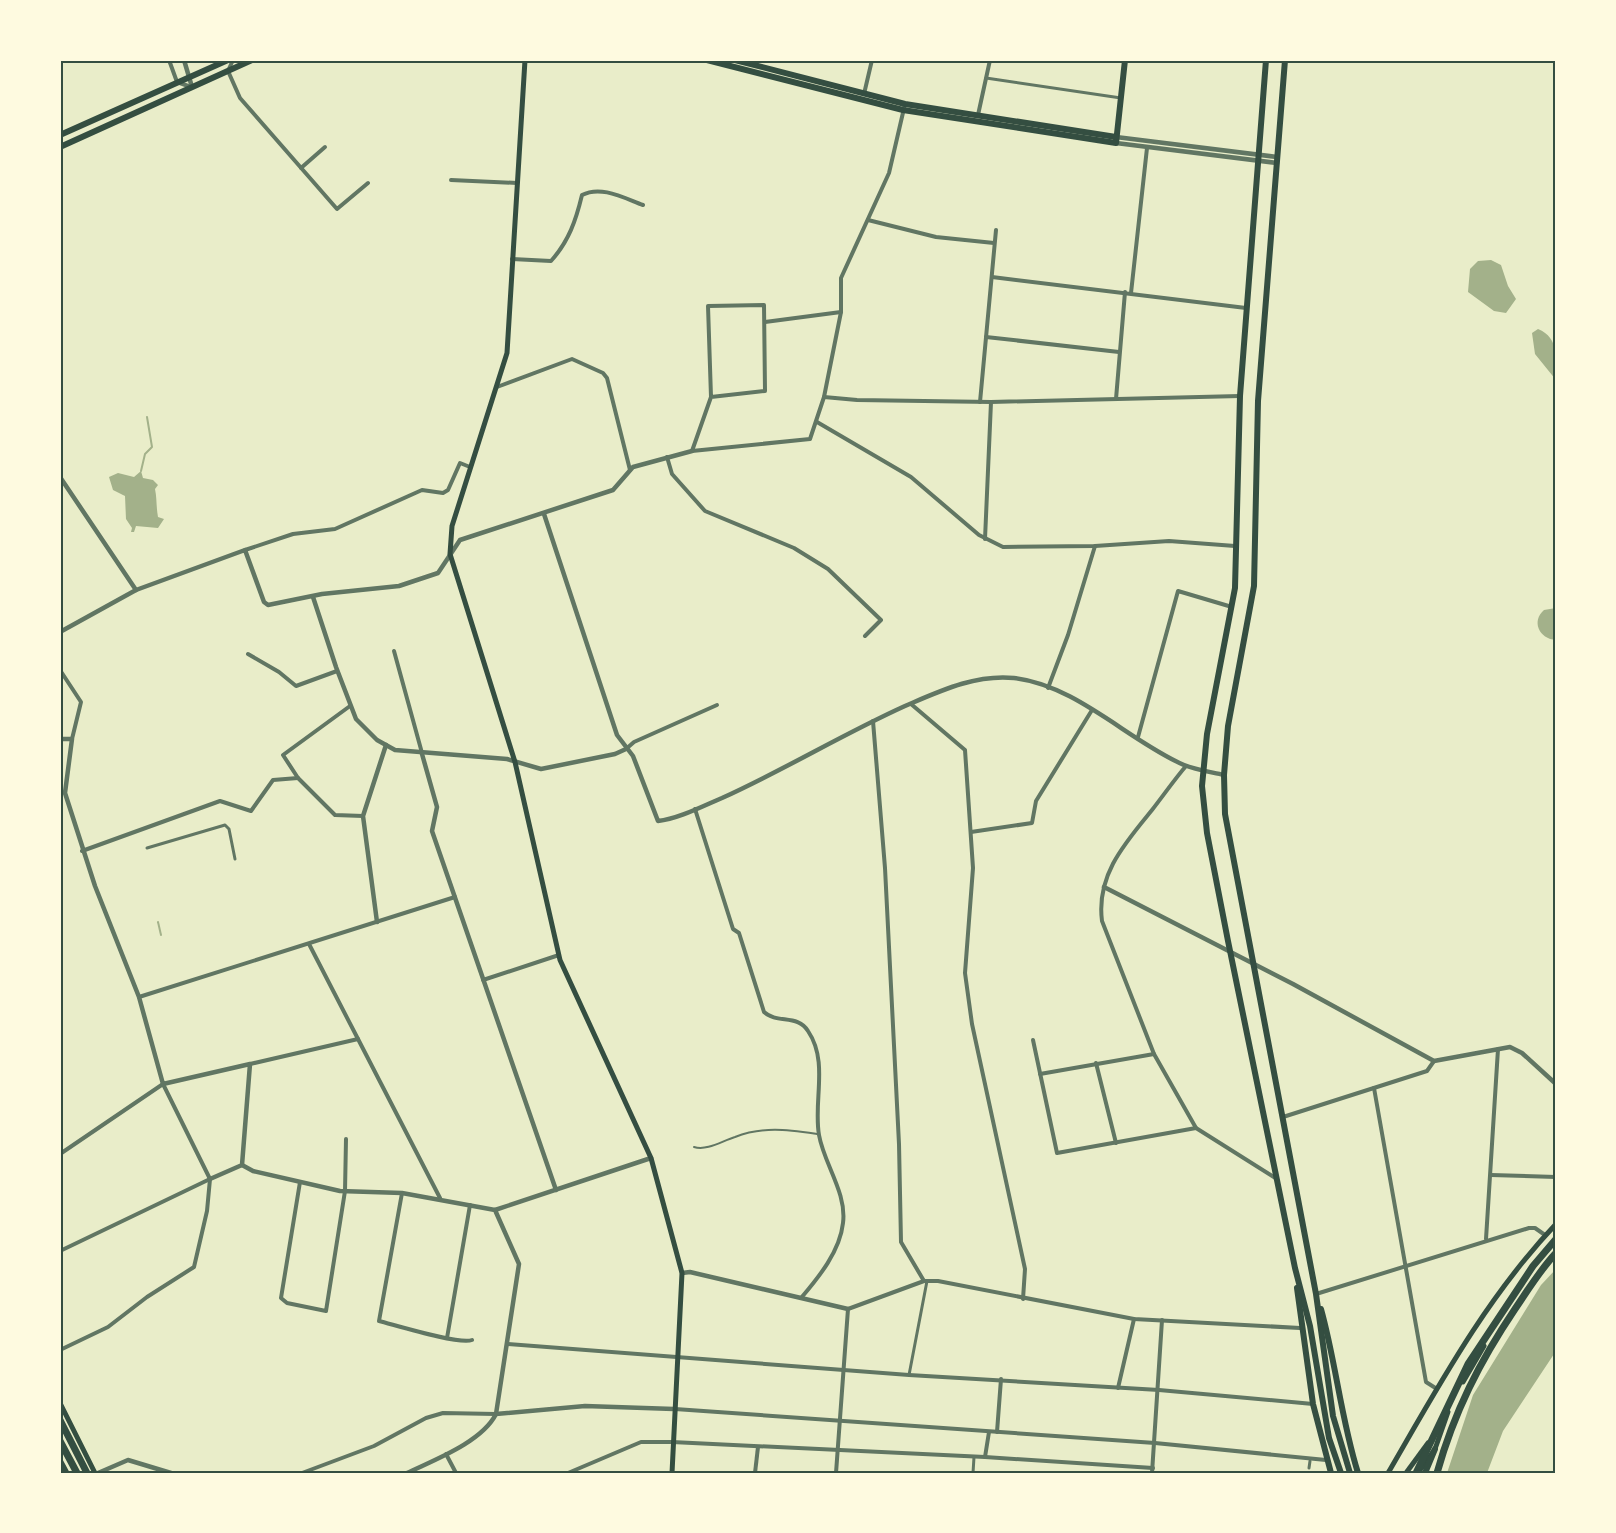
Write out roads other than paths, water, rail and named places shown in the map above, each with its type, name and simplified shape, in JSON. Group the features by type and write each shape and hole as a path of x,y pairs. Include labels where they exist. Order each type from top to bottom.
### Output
{"highway":[{"path":"1417,1473 1468,1364 1533,1266 1556,1240"},
{"path":"1437,1473 1456,1412 1476,1369 1540,1273 1556,1253"},
{"path":"60,1420 87,1473"},
{"path":"60,1441 78,1473"}],"main road":[{"path":"60,135 228,60"},
{"path":"60,147 252,60"},
{"path":"525,60 507,353 452,526 450,554 515,762 559,955 651,1158 682,1273 676,1356 672,1473"},
{"path":"707,60 904,107 1116,140"},
{"path":"735,60 864,97"},
{"path":"1116,140 1125,60"},
{"path":"1266,60 1240,396 1237,546 1233,607 1203,771 1207,833 1295,1268 1310,1326 1325,1418 1341,1473"},
{"path":"1284,60 1258,402 1254,586 1228,726 1224,775 1228,837 1316,1294 1333,1416 1350,1473"},
{"path":"904,107 978,115 1116,140"},
{"path":"1388,1473 1497,1292 1556,1224"},
{"path":"1425,1473 1461,1384 1510,1302 1532,1269 1556,1240"},
{"path":"1295,1268 1300,1328 1313,1404 1330,1473"},
{"path":"1497,1292 1510,1302"},
{"path":"1316,1294 1331,1345 1346,1429 1358,1473"},
{"path":"60,1403 97,1473"},
{"path":"1406,1473 1442,1429"},
{"path":"60,1436 78,1473"},
{"path":"1417,1473 1435,1449"},
{"path":"60,1460 67,1473"}],"street":[{"path":"170,60 177,82 192,87"},
{"path":"184,60 192,87"},
{"path":"232,60 228,71 240,98 337,209 368,183"},
{"path":"864,97 872,60"},
{"path":"978,115 990,60"},
{"path":"986,78 1121,98"},
{"path":"245,550 266,604 275,605 322,594 376,590 409,583 438,573 460,540 613,490 633,467 692,451 810,439 824,397 842,312 841,278 889,173 904,107"},
{"path":"1116,140 1258,158"},
{"path":"1116,140 1147,148 1277,160"},
{"path":"301,168 325,147"},
{"path":"1131,293 1147,148"},
{"path":"451,180 517,183"},
{"path":"512,259 551,261 562,249 574,224 582,195 591,190 606,192 644,205"},
{"path":"868,220 936,237 994,243"},
{"path":"980,402 996,230"},
{"path":"992,277 1246,308"},
{"path":"1116,399 1125,292"},
{"path":"692,451 711,397 708,306 764,305 765,391 711,397"},
{"path":"765,322 842,312"},
{"path":"986,337 1119,352"},
{"path":"497,387 572,358 603,373 607,378 630,470"},
{"path":"824,397 992,402 1240,396"},
{"path":"985,539 992,402"},
{"path":"817,422 910,477 985,539 1003,547 1024,549 1169,541 1237,546"},
{"path":"667,457 672,474 713,517 794,549 828,569 881,620 865,636"},
{"path":"60,632 136,590 245,550 293,534 335,529 422,490 443,493 448,490 460,463 470,467"},
{"path":"60,477 136,590"},
{"path":"544,514 617,735 633,756 654,817 658,820 736,792 873,720 911,704 952,687 998,678 1016,678 1048,688 1092,710 1188,766 1224,775"},
{"path":"1048,688 1068,635 1095,546"},
{"path":"1138,737 1178,591 1233,607"},
{"path":"313,597 337,671 356,719 395,750 515,762 541,769 626,749 634,742 717,705"},
{"path":"394,651 437,807 432,831 556,1190"},
{"path":"248,654 279,672 296,686 337,671"},
{"path":"60,670 81,702 72,739 65,793 82,851 138,997 163,1084 210,1179 207,1211 194,1267 147,1297 108,1327 60,1350"},
{"path":"911,704 965,750 973,868 965,973 972,1024 1025,1269 1023,1299"},
{"path":"350,705 283,755 298,778 334,815 363,816"},
{"path":"971,832 1032,824 1036,801 1092,710"},
{"path":"873,720 885,868 899,1144 901,1242 926,1281 909,1375"},
{"path":"60,739 72,739"},
{"path":"377,922 363,816 386,745"},
{"path":"1188,766 1126,840 1112,863 1104,887 1101,912 1104,931 1154,1054 1196,1128 1277,1179"},
{"path":"82,851 220,801 251,811 273,780 298,778"},
{"path":"695,808 733,929 739,933 764,1012 773,1019 790,1020 801,1024 812,1037 820,1080 818,1134 843,1206 843,1226 826,1266 801,1298"},
{"path":"147,848 225,825 229,829 235,859"},
{"path":"1104,887 1434,1061 1506,1046 1518,1049 1556,1084"},
{"path":"138,997 455,897"},
{"path":"309,944 440,1198"},
{"path":"483,980 559,955"},
{"path":"60,1154 163,1084 358,1039"},
{"path":"1033,1040 1057,1153 1196,1128"},
{"path":"1486,1239 1497,1049"},
{"path":"1040,1074 1154,1054"},
{"path":"1283,1117 1427,1071 1434,1061"},
{"path":"1096,1063 1116,1143"},
{"path":"242,1165 250,1064"},
{"path":"1374,1088 1426,1382 1437,1389"},
{"path":"300,1182 281,1298 286,1303 326,1311 345,1191 346,1139"},
{"path":"242,1165 253,1171 345,1191 402,1193 440,1198 495,1210 651,1158"},
{"path":"60,1251 242,1165"},
{"path":"1491,1175 1556,1177"},
{"path":"402,1193 379,1320 447,1338 467,1342 472,1340"},
{"path":"447,1338 470,1205"},
{"path":"407,1473 446,1454 488,1426 496,1414 518,1262 495,1210"},
{"path":"1316,1294 1486,1239 1529,1228 1535,1228 1545,1235"},
{"path":"682,1273 690,1272 848,1309 926,1281 1134,1319 1300,1328"},
{"path":"836,1473 848,1309"},
{"path":"1118,1388 1134,1319"},
{"path":"568,1473 641,1442 974,1456 1152,1471 1162,1320"},
{"path":"506,1344 909,1375 1159,1390 1313,1404"},
{"path":"997,1432 1001,1379"},
{"path":"302,1473 374,1446 426,1418 443,1413 496,1414 585,1406 674,1409 1155,1443 1326,1460"},
{"path":"985,1457 989,1432"},
{"path":"755,1473 758,1447"},
{"path":"446,1454 456,1473"},
{"path":"973,1473 974,1456"},
{"path":"97,1473 128,1460 171,1473"},
{"path":"1309,1468 1310,1461"}],"lane":[{"path":"694,1147 704,1148 752,1131 773,1128 818,1134"}],"waterway":[{"path":"141,471 145,454 152,447 147,417"},
{"path":"158,922 161,935"}]}
